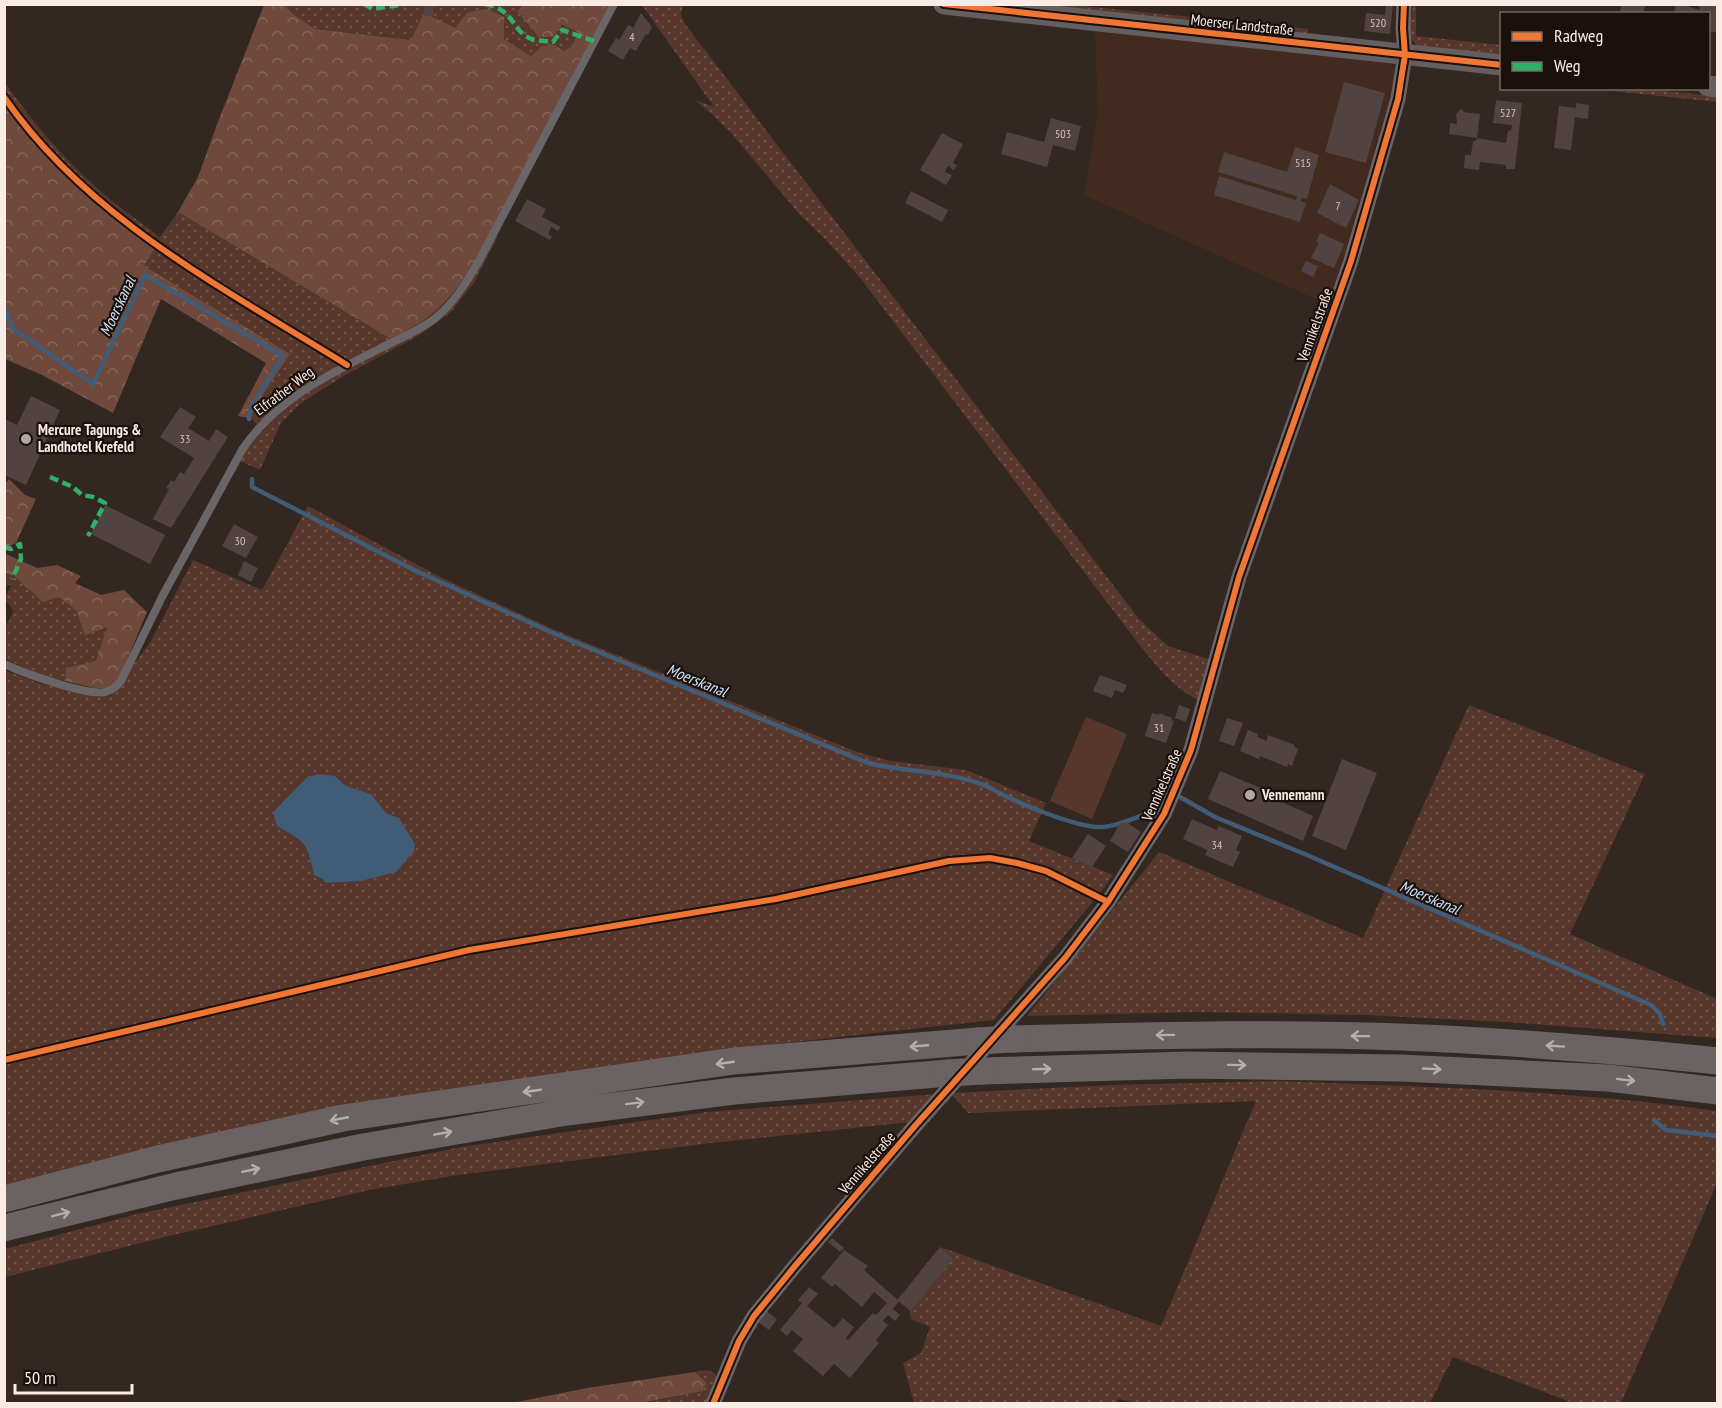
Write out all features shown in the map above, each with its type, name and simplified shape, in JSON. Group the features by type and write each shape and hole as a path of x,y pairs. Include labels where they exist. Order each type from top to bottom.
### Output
{"highway":[{"path":"4,1198 343,1118 734,1061 978,1041 1191,1035 1399,1037 1612,1050 1718,1061"},
{"path":"4,1228 176,1186 340,1152 567,1112 734,1091 948,1073 1189,1065 1401,1068 1608,1078 1718,1091"}],"main road":[{"name":"Moerser Landstraße","path":"944,4 1500,65"}],"street":[{"name":"Vennikelstraße","path":"713,1404 740,1341 754,1316 914,1127 1065,958 1108,902 1164,814 1191,750 1239,577 1351,261 1398,99 1405,55 1402,28 1404,4"}],"lane":[{"name":"Elfrather Weg","path":"4,664 42,679 93,691 102,692 116,687 126,673 162,597 236,461 258,428 282,406 310,387 423,326 445,309 457,296 479,261 614,4"}],"shaded area":[{"path":"381,4 390,7 425,5 412,40 315,29 293,14 285,5"},
{"path":"434,5 524,5 517,11 578,31 572,46 564,51 555,45 531,56 503,38 455,28 431,17"},
{"path":"642,5 683,5 681,14 685,24 1139,619 1168,646 1211,660 1198,700 1180,689 1138,643 861,279 801,216 731,133 695,100 714,107"},
{"path":"1008,5 1074,5 1308,29 1307,37"},
{"path":"1413,5 1416,5 1416,36 1500,45 1500,57 1421,49 1411,38 1409,28"},
{"path":"1095,31 1384,63 1393,66 1396,72 1396,82 1331,306 1084,195 1098,114"},
{"path":"4,81 36,124 72,165 105,195 160,237 178,212 391,339 303,387 271,410 257,424 251,418 254,408 289,354 143,266 154,249 91,200 52,162 5,105"},
{"path":"1603,90 1651,90 1717,96 1717,102"},
{"path":"497,235 474,283 451,312 420,335 345,375 301,403 281,423 260,470 240,461 254,439 291,403 337,373 446,313 470,283"},
{"path":"308,506 436,575 555,630 857,752 891,761 966,770 1046,803 1029,841 1113,875 994,1020 731,1049 5,1187 4,670 42,684 101,697 110,696 124,683 133,665 151,641 193,560 262,590","holes":["335,776 346,786 371,794 386,813 399,818 361,881 325,883 323,879 314,875 303,844 277,826 273,812 306,778"]},
{"path":"5,573 14,576 43,602 59,597 77,611 107,627 96,662 67,668 65,681 43,676 5,659 5,624 8,623 13,611 5,602 11,586 8,584 5,589"},
{"path":"1469,705 1645,774 1570,934 1717,999 1717,1038 1506,1022 1365,1015 1197,1012 1027,1016 1159,852 1363,938"},
{"path":"1086,717 1127,734 1092,819 1050,801"},
{"path":"1278,1081 1553,1094 1717,1111 1717,1183 1621,1403 1573,1403 1453,1357 1430,1403 1129,1404 1129,1401 1119,1399 1115,1404 914,1403 903,1363 921,1353 930,1327 911,1319 910,1311 897,1300 940,1247 1161,1326 1256,1101 968,1113 951,1093 1111,1085"},
{"path":"937,1094 911,1122 711,1143 458,1175 369,1190 5,1277 5,1249 137,1214 461,1147 707,1112"},
{"path":"707,1370 715,1373 718,1381 710,1403 641,1404 702,1391 707,1383 695,1372"}],"green space":[{"path":"264,5 285,5 293,14 315,29 411,40 423,15 425,5 434,5 432,17 455,28 468,12 487,9 504,17 504,39 531,56 542,46 555,45 564,51 572,46 578,32 562,25 553,37 539,37 517,11 524,5 609,5 476,260 440,307 420,323 391,339 178,212 198,177"},
{"path":"5,105 52,162 91,200 154,249 144,266 290,354 254,408 251,418 238,416 266,363 161,299 113,413 42,375 5,359"},
{"path":"9,479 25,495 36,499 16,543 5,548 5,484"},
{"path":"4,553 37,568 57,565 81,576 75,583 101,595 124,590 147,612 119,679 109,688 95,688 65,681 66,668 96,661 107,627 85,635 77,611 59,597 43,602 14,576 5,573"},
{"path":"695,1372 707,1383 703,1391 641,1403 512,1403 587,1388"}],"water":[{"path":"318,774 335,776 346,786 371,794 386,813 399,818 415,844 414,851 396,872 361,881 325,883 323,879 314,875 304,844 277,826 273,812 306,778"}],"building":[{"path":"425,4 434,4 431,17 423,15"},
{"path":"1386,4 1393,4 1390,34 1364,31 1366,13 1385,15"},
{"path":"1622,4 1646,4 1644,12 1620,12"},
{"path":"1676,4 1687,4 1699,10 1700,4 1718,4 1718,33 1710,31 1710,12 1674,12"},
{"path":"641,13 652,27 636,51 630,48 623,60 608,51 616,38 619,40 628,25 633,28"},
{"path":"1344,82 1385,93 1366,163 1325,152"},
{"path":"1496,100 1522,103 1515,169 1506,169 1506,165 1480,162 1479,170 1464,168 1465,155 1471,155 1473,141 1477,138 1506,143 1508,131 1511,130 1512,125 1493,123"},
{"path":"1576,103 1589,105 1588,119 1575,117 1571,150 1554,148 1559,106 1576,108"},
{"path":"1461,109 1464,112 1480,114 1477,138 1449,134 1450,123 1457,124 1456,114"},
{"path":"1051,118 1081,126 1075,151 1053,145 1047,167 1001,154 1007,132 1044,142"},
{"path":"942,133 963,144 953,163 957,165 954,170 948,166 945,172 952,175 946,185 920,170"},
{"path":"1295,147 1319,155 1307,199 1302,198 1300,201 1306,203 1300,222 1214,195 1219,176 1296,200 1297,196 1218,172 1224,152 1287,172"},
{"path":"1330,184 1359,200 1346,228 1317,213"},
{"path":"911,191 948,210 942,222 905,203"},
{"path":"527,199 546,209 542,217 561,227 558,231 551,227 548,234 552,236 550,240 515,221"},
{"path":"1320,233 1344,244 1334,268 1311,258 1319,243 1316,242"},
{"path":"1306,261 1318,266 1313,277 1301,271"},
{"name":"Mercure Tagungs & Landhotel Krefeld","path":"31,396 60,410 26,485 4,475 4,419 17,425"},
{"path":"180,407 196,417 188,428 209,441 216,429 228,437 171,528 153,519 169,489 166,488 171,480 174,482 180,472 184,474 194,458 160,437"},
{"path":"105,505 165,535 150,564 91,534"},
{"path":"234,524 258,537 246,558 222,546"},
{"path":"244,561 258,568 251,582 238,575"},
{"path":"1100,675 1127,685 1123,693 1115,690 1112,698 1093,691"},
{"path":"1179,705 1190,709 1186,722 1175,718"},
{"path":"1152,713 1159,715 1159,713 1174,721 1166,743 1145,736"},
{"path":"1227,718 1243,723 1234,746 1219,741"},
{"path":"1248,730 1258,734 1257,737 1266,741 1268,735 1295,745 1294,747 1298,749 1292,766 1288,764 1287,767 1260,756 1259,759 1240,751"},
{"path":"1342,759 1377,773 1346,850 1312,836"},
{"path":"1220,771 1275,794 1273,798 1313,816 1303,841 1208,799"},
{"path":"1192,819 1217,830 1219,826 1242,836 1236,850 1240,852 1233,867 1205,855 1207,850 1183,839"},
{"path":"1126,822 1141,832 1128,852 1110,841 1120,823"},
{"path":"1088,834 1106,846 1092,867 1072,858"},
{"path":"832,1238 844,1248 840,1252 828,1242"},
{"path":"940,1248 953,1259 911,1311 898,1300"},
{"path":"844,1250 868,1266 864,1270 899,1301 893,1309 900,1315 895,1321 888,1315 883,1321 888,1325 876,1340 879,1343 850,1378 834,1364 823,1376 793,1351 803,1339 792,1330 787,1336 780,1330 802,1303 798,1300 809,1287 818,1294 807,1306 834,1328 843,1318 854,1327 846,1338 848,1340 873,1313 876,1315 887,1303 874,1292 862,1307 835,1284 832,1287 821,1278"},
{"path":"766,1311 777,1319 769,1330 758,1322"}],"waterway":[{"name":"Moerskanal","path":"4,306 12,328 93,384 145,275 283,356 251,407 249,419"},
{"name":"Moerskanal","path":"252,479 252,487 416,571 553,633 868,763 967,780 1049,814 1086,826 1104,827 1159,809"},
{"name":"Moerskanal","path":"1180,797 1215,817 1651,1005 1660,1014 1663,1024"},
{"name":"Moerskanal","path":"1654,1120 1666,1130 1718,1136"}],"marked path":[{"path":"364,4 373,9 405,4"},
{"path":"485,4 503,11 521,32 534,40 553,42 562,30 594,41"},
{"path":"50,477 73,487 82,495 105,503 88,536"},
{"path":"4,547 11,549 20,544 21,559 12,579"}],"cycle path":[{"path":"944,4 1500,65"},
{"path":"713,1404 739,1341 754,1316 914,1127 1065,958 1108,902 1164,814 1191,750 1239,577 1351,261 1398,99 1405,55 1404,4"},
{"path":"4,97 38,140 76,180 117,215 207,279 347,365"},
{"path":"4,1060 469,950 776,899 949,861 990,858 1017,863 1046,871 1108,902"}],"place":[{"name":"Mercure Tagungs & Landhotel Krefeld","path":"26,439"},
{"name":"Vennemann","path":"1250,795"}]}
